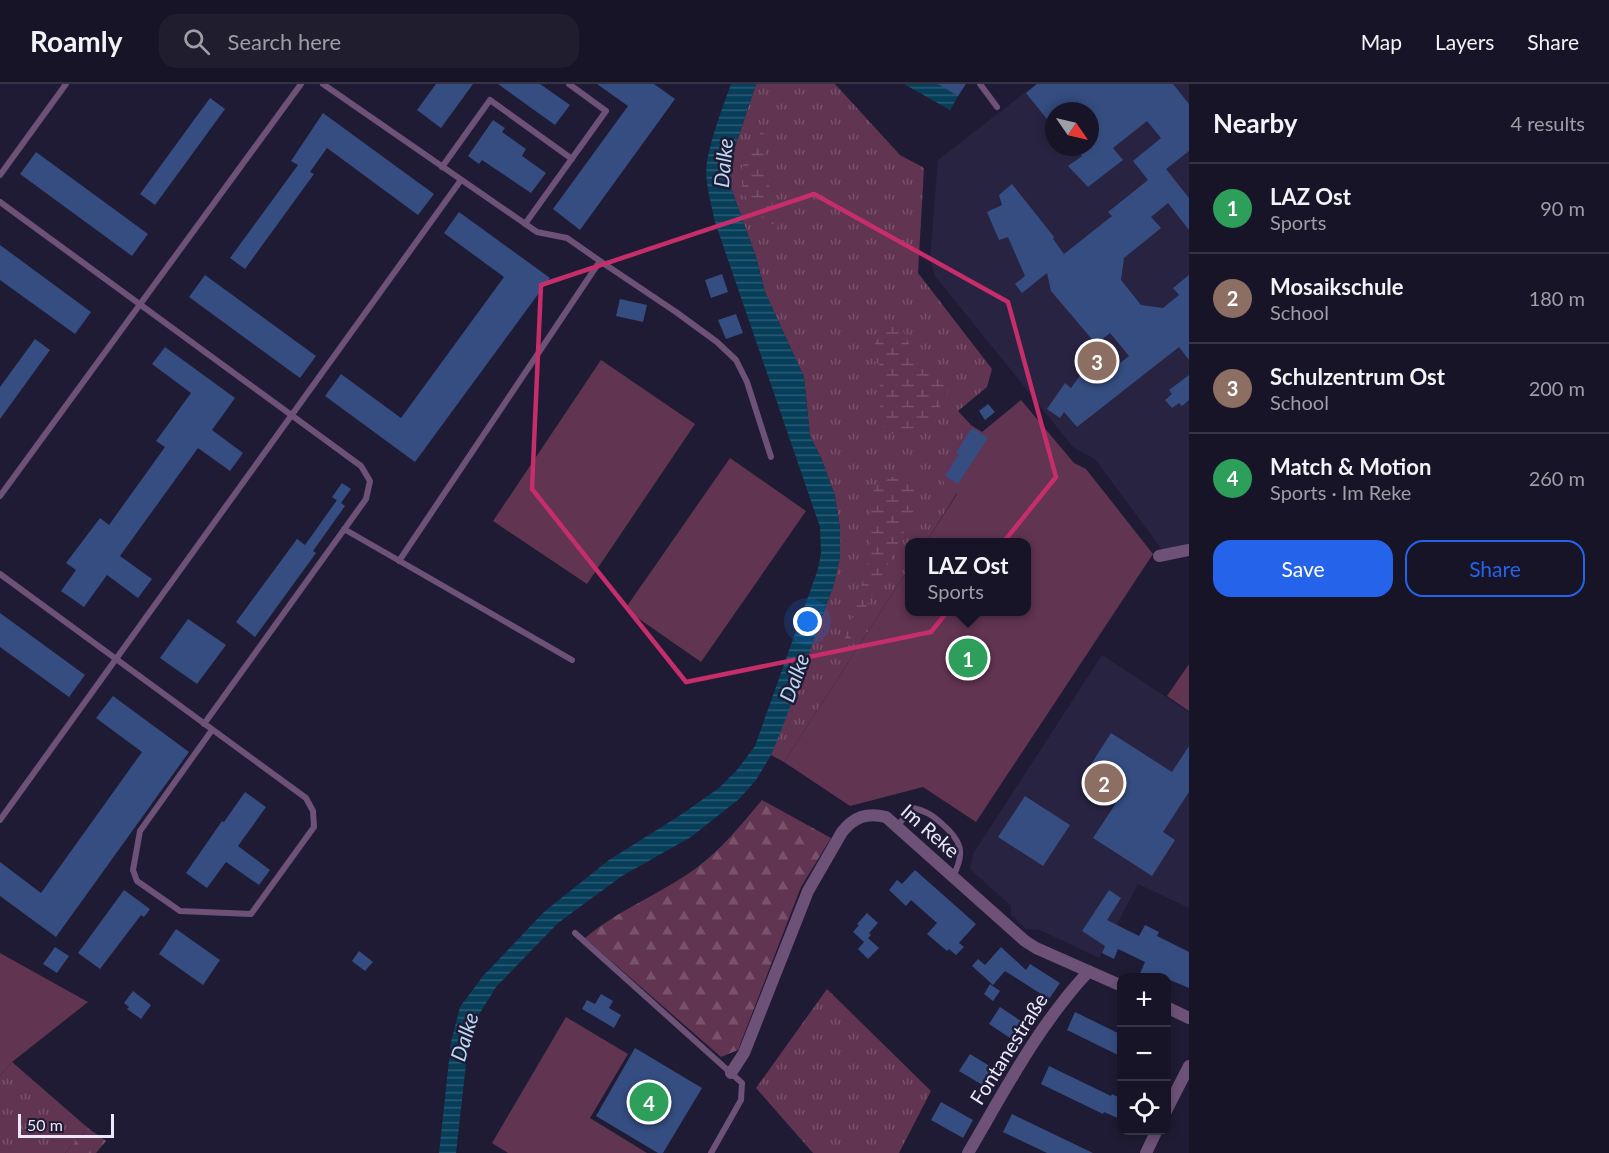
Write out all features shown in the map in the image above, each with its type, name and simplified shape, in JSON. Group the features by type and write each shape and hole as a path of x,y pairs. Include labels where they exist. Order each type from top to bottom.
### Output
{"street":[{"path":"1160,556 1189,550"},
{"name":"Im Reke","path":"731,1073 744,1053 808,891 842,832 849,824 862,816 873,814 886,817 1024,941 1117,984"},
{"name":"Fontanestraße","path":"968,1153 1064,997 1089,971"},
{"path":"1171,1009 1189,1018"},
{"path":"1171,1103 1189,1066"},
{"path":"1146,1153 1155,1135"}],"lane":[{"path":"0,175 66,84"},
{"path":"0,496 301,84"},
{"path":"322,84 537,232 567,238 717,342 736,360 747,382 771,457"},
{"path":"525,224 606,111 569,84"},
{"path":"980,84 997,107"},
{"path":"442,167 490,100 572,159"},
{"path":"0,820 461,180"},
{"path":"0,202 362,466 370,481 366,499 204,724"},
{"path":"399,561 600,261"},
{"path":"344,529 572,660"},
{"path":"0,574 306,798 313,811 314,827 251,914 180,911 137,881 133,870 140,831 212,730"},
{"path":"897,827 913,808 928,811 952,832 960,846 959,864 952,877"},
{"path":"575,933 742,1083 741,1100 711,1153"}],"highlighted area":[{"path":"814,194 1008,302 1056,477 931,632 686,682 532,489 541,285"}],"shaded area":[{"path":"1036,84 1189,84 1189,546 1163,551 1095,459 1073,447 935,276 930,259 938,160"},
{"path":"1102,655 1189,712 1189,908 1138,884 1099,958 1040,930 1026,929 1011,915 1011,906 970,869 973,854"}],"green space":[{"path":"756,84 835,84 900,155 924,168 918,273 992,369 987,387 958,411 971,425 941,474 957,493 929,538 905,538 905,574 784,762 771,755 834,584 840,556 840,529 835,496 822,460 810,436 804,377 765,292 756,257 731,188 728,168"},
{"path":"766,122 766,162 778,228 754,212 742,187 742,167"},
{"path":"896,324 902,328 916,360 941,372 947,380 948,388 947,396 933,414 910,431 900,435 895,435 881,426 879,391 882,367 871,358 879,338"},
{"path":"601,360 695,424 587,584 493,521"},
{"path":"1021,400 1074,463 1086,469 1153,554 976,822 923,787 850,806 784,762 905,574 905,616 1031,616 1031,538 929,538 957,494 945,485 940,474 971,425 982,432"},
{"path":"730,458 806,511 701,662 625,609"},
{"path":"903,475 913,478 915,484 916,501 913,512 836,667 867,567 871,545 871,495 878,484 892,477"},
{"path":"1189,664 1189,711 1167,696"},
{"path":"762,800 831,838 801,887 738,1050 721,1057 585,938 611,919 704,862"},
{"path":"0,953 88,1002 12,1062 0,1076"},
{"path":"827,989 931,1091 899,1153 813,1153 756,1088"},
{"path":"566,1017 628,1054 590,1118 647,1153 508,1153 492,1143"},
{"path":"12,1062 88,1128 65,1153 0,1153 0,1076"},
{"path":"88,1128 106,1141 96,1153 65,1153"}],"water":[{"name":"Dalke","path":"731,84 756,84 728,168 731,188 756,257 765,292 804,377 810,436 822,460 835,496 840,529 840,556 834,584 783,726 771,755 756,780 739,799 691,837 622,876 558,923 496,987 478,1016 468,1046 456,1153 439,1153 451,1042 460,1007 483,976 545,911 609,860 719,788 737,770 755,746 818,569 821,553 820,527 715,222 708,192 707,161 714,132"},
{"path":"904,84 949,84 961,91 950,110"}],"building":[{"path":"436,84 473,84 441,128 417,110"},
{"path":"498,84 540,84 570,105 555,125"},
{"path":"597,84 654,84 675,99 580,230 553,209 628,106"},
{"path":"938,84 966,84 958,96"},
{"path":"1037,84 1173,84 1189,104 1189,151 1166,169 1189,198 1189,230 1168,203 1151,217 1161,228 1124,258 1121,280 1141,305 1163,308 1179,295 1173,288 1189,275 1189,360 1179,347 1077,427 1064,412 1060,418 1047,409 1065,383 1071,388 1091,360 1103,369 1108,363 1115,367 1129,356 1110,333 1096,344 1051,291 1047,273 1022,293 1015,284 1025,276 1008,237 999,240 987,212 1002,205 999,195 1012,184 1054,237 1053,239 1064,254 1112,216 1108,212 1148,180 1133,161 1161,138 1147,121 1113,148 1123,160 1088,187 1068,166 1082,156 1099,156 1099,102 1045,102 1045,117 1026,93"},
{"path":"210,98 225,109 155,205 140,194"},
{"path":"323,113 434,194 418,215 327,148 310,172 314,174 245,269 230,258 298,165 291,161"},
{"path":"493,120 505,128 502,132 526,149 522,156 546,173 531,193 482,160 479,164 468,156"},
{"path":"36,152 148,234 132,256 20,174"},
{"path":"459,212 550,278 415,462 325,396 341,374 401,418 504,277 444,233"},
{"path":"0,245 91,312 75,334 0,280"},
{"path":"722,274 728,292 711,298 705,280"},
{"path":"205,275 316,356 300,378 189,297"},
{"path":"620,299 647,305 643,322 616,316"},
{"path":"736,314 743,333 726,339 718,320"},
{"path":"35,339 50,350 0,419 0,387"},
{"path":"165,347 235,398 212,430 243,453 230,471 198,448 120,556 152,579 138,598 107,575 84,607 61,591 76,570 66,563 100,518 109,525 165,447 156,441 191,393 152,364"},
{"path":"1189,375 1189,400 1182,406 1179,403 1172,408 1165,400 1172,394 1169,390"},
{"path":"988,404 995,412 985,420 979,411"},
{"path":"972,428 988,438 958,484 945,476 959,454 956,452"},
{"path":"342,483 351,489 341,503 332,497"},
{"path":"337,500 345,506 313,551 316,553 255,637 236,622 297,539 305,545"},
{"path":"0,613 85,675 69,697 0,647"},
{"path":"188,619 226,645 197,684 160,658"},
{"path":"113,696 189,752 56,937 0,896 0,862 41,893 142,752 96,718"},
{"path":"1111,733 1172,772 1189,746 1189,792 1163,832 1175,840 1152,876 1093,838 1116,803 1081,780"},
{"path":"245,792 266,807 238,846 270,870 259,885 226,862 207,888 186,873"},
{"path":"1025,796 1070,825 1043,866 998,837"},
{"path":"915,870 976,924 959,943 964,947 956,955 949,949 947,951 927,934 937,923 911,900 906,906 889,890 897,880 902,884"},
{"path":"124,890 150,909 144,917 141,915 100,969 78,953"},
{"path":"1109,890 1121,898 1107,920 1139,936 1145,925 1159,932 1157,936 1189,952 1189,988 1171,980 1171,973 1140,973 1145,962 1118,949 1114,959 1102,953 1105,946 1082,931"},
{"path":"867,913 878,923 869,933 871,935 868,938 879,948 868,959 858,949 864,942 853,932"},
{"path":"176,929 220,960 203,985 159,954"},
{"path":"55,947 69,956 57,973 43,964"},
{"path":"1001,947 1026,970 1030,964 1060,983 1049,999 1005,971 993,985 972,966 978,959 985,965"},
{"path":"359,951 373,962 365,971 352,961"},
{"path":"990,984 1000,991 993,1001 984,994"},
{"path":"133,991 151,1005 141,1019 127,1009 129,1007 124,1003"},
{"path":"601,994 613,1001 609,1008 621,1015 614,1028 582,1009 587,1000 595,1004"},
{"path":"1000,1007 1030,1027 1019,1044 989,1024"},
{"path":"1075,1012 1117,1033 1117,1055 1067,1030"},
{"path":"635,1048 702,1088 663,1153 658,1153 596,1116"},
{"path":"970,1054 1001,1073 991,1090 959,1071"},
{"path":"1049,1066 1111,1096 1112,1094 1117,1096 1117,1118 1104,1112 1103,1114 1041,1084"},
{"path":"941,1102 973,1120 963,1138 931,1120"},
{"path":"1012,1114 1093,1153 1047,1153 1003,1132"}],"place":[{"name":"Schulzentrum Ost","path":"1097,361"},
{"name":"LAZ Ost","path":"968,658"},
{"name":"Mosaikschule","path":"1104,783"},
{"name":"Match & Motion","path":"649,1102"}]}
